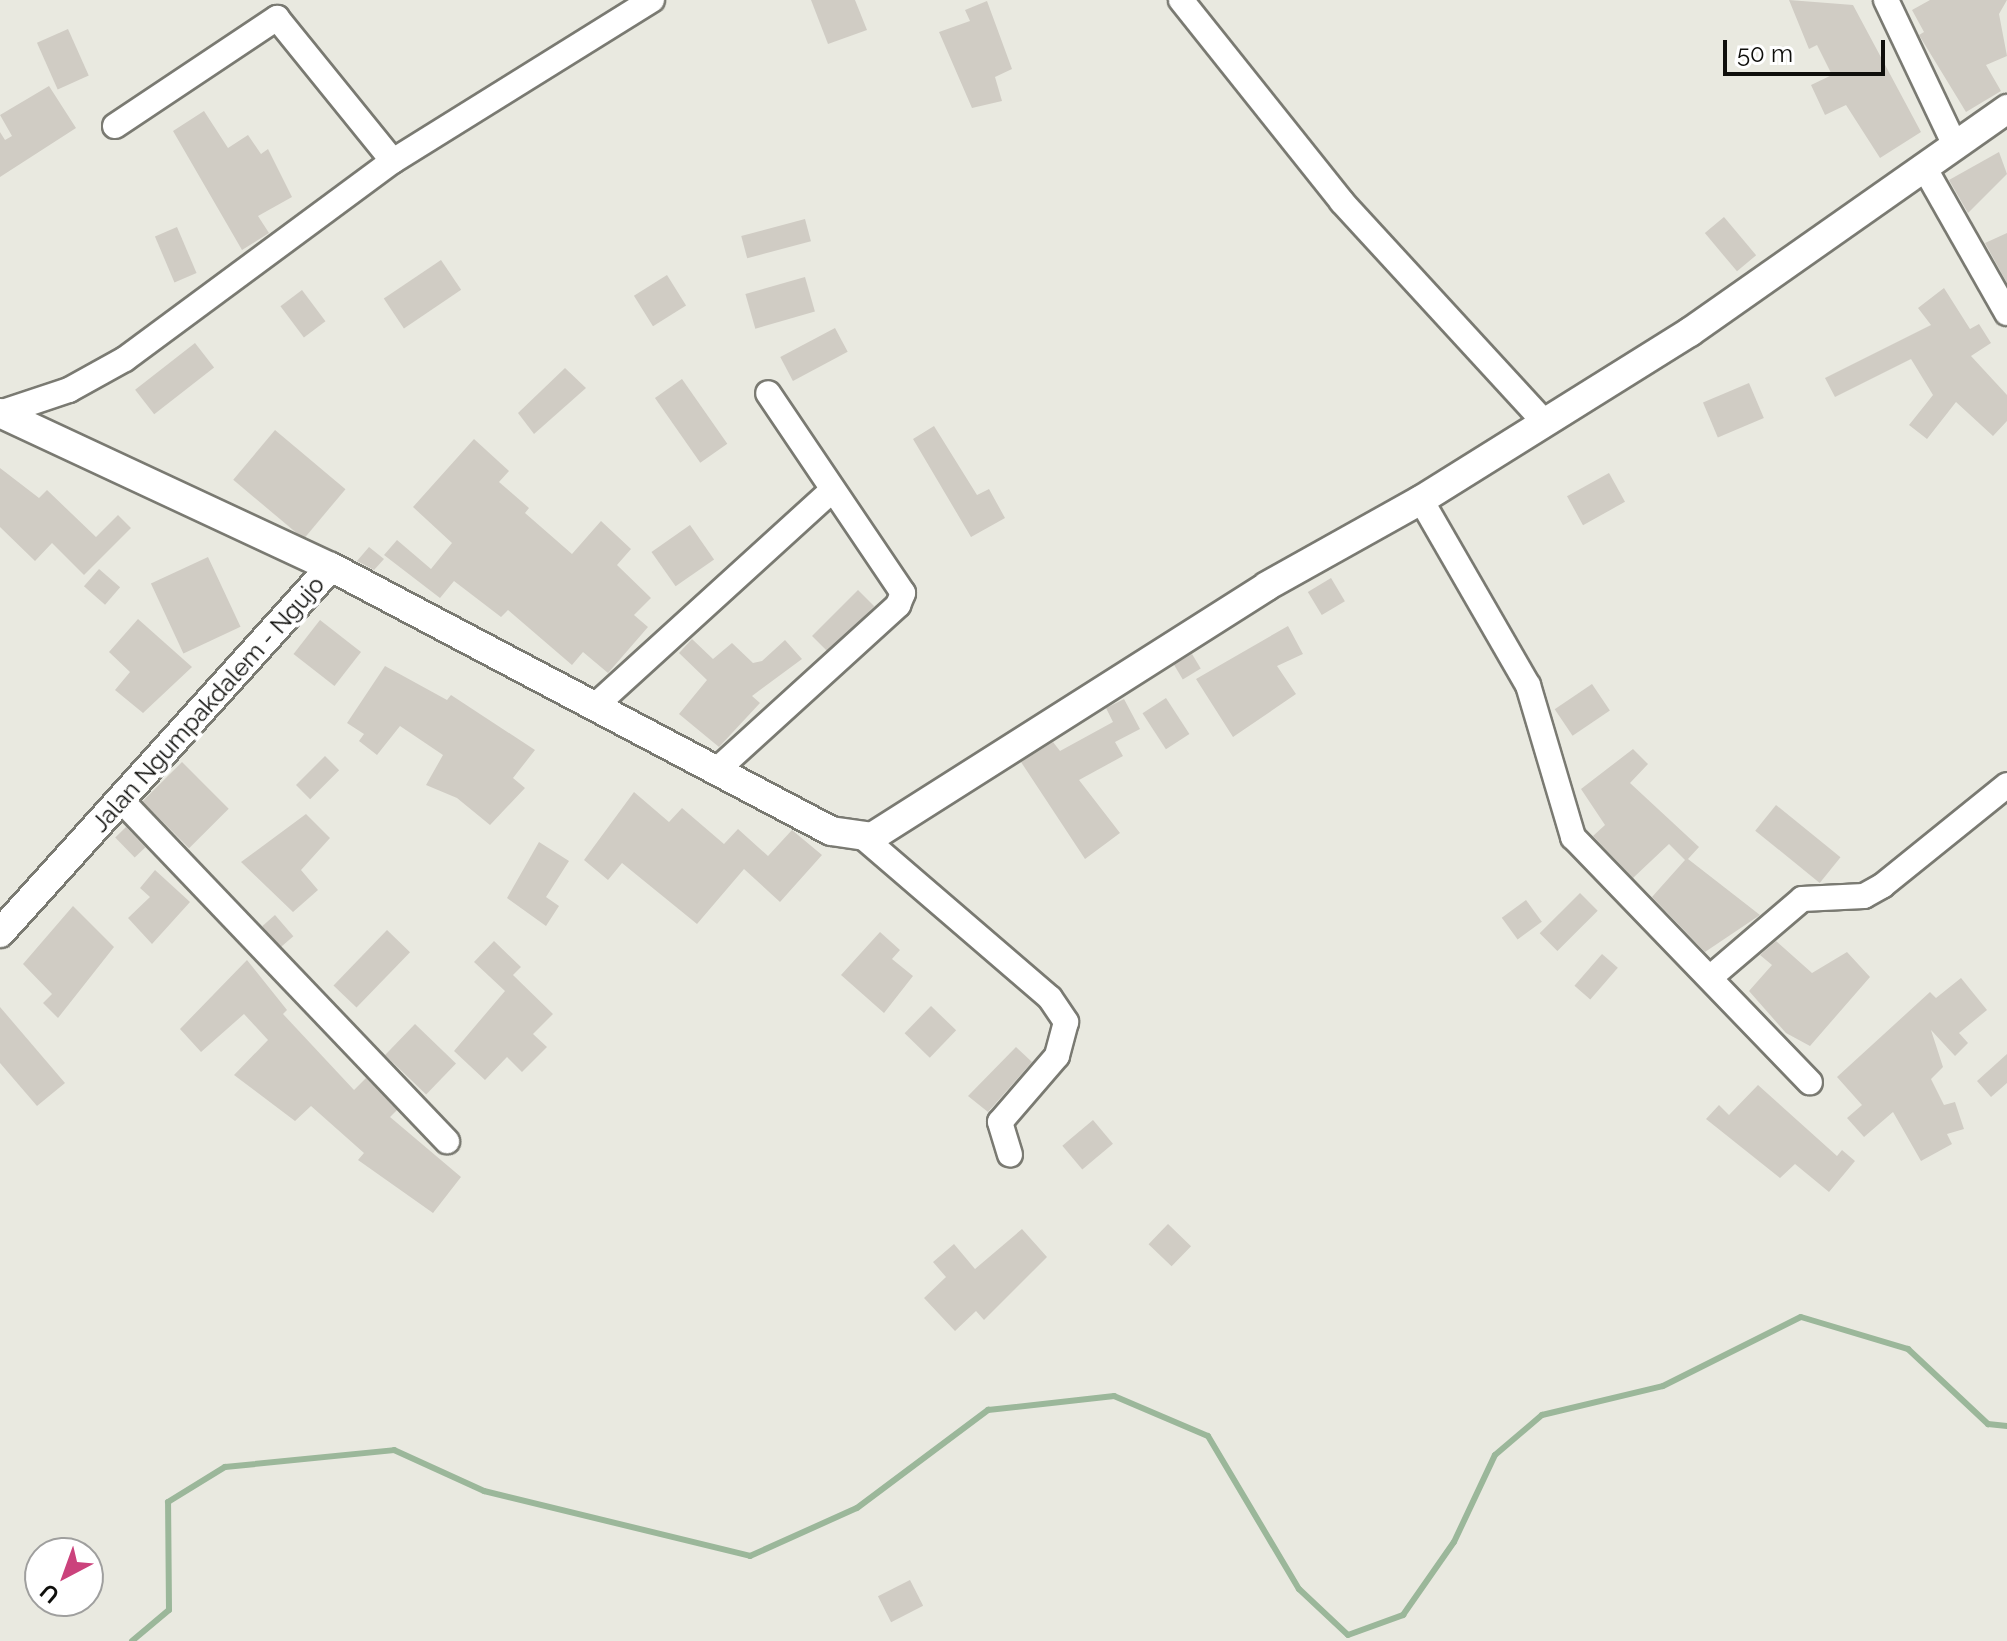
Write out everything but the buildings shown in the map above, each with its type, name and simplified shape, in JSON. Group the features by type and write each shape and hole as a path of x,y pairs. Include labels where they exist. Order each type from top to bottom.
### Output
{"street":[{"path":"0,413 69,390 125,359 393,161 652,0"},
{"path":"1181,0 1342,202 1545,423"},
{"path":"1886,0 1955,145"},
{"path":"115,126 277,18 393,161"},
{"path":"864,838 1267,586 1421,500 1545,423 2007,109"},
{"path":"1924,167 2007,313"},
{"path":"718,769 898,605 903,593 830,492 768,393"},
{"name":"Jalan Ngumpakdalem - Ngujo","path":"0,413 331,567 0,933"},
{"path":"596,705 830,492"},
{"path":"1421,500 1528,685 1573,837 1599,870 1712,976 1810,1082"},
{"path":"331,567 831,831 864,838 1050,998 1066,1022 1057,1056 1000,1122 1010,1155"},
{"path":"1712,976 1802,899 1864,896 1882,886 2007,785"},
{"path":"121,800 447,1141"}],"waterway":[{"path":"132,1641 169,1610 168,1502 225,1467 394,1450 484,1491 750,1556 857,1508 988,1410 1114,1396 1208,1436 1299,1589 1348,1635 1403,1615 1454,1542 1495,1455 1542,1415 1663,1386 1801,1317 1908,1349 1988,1424 2007,1426"}]}
